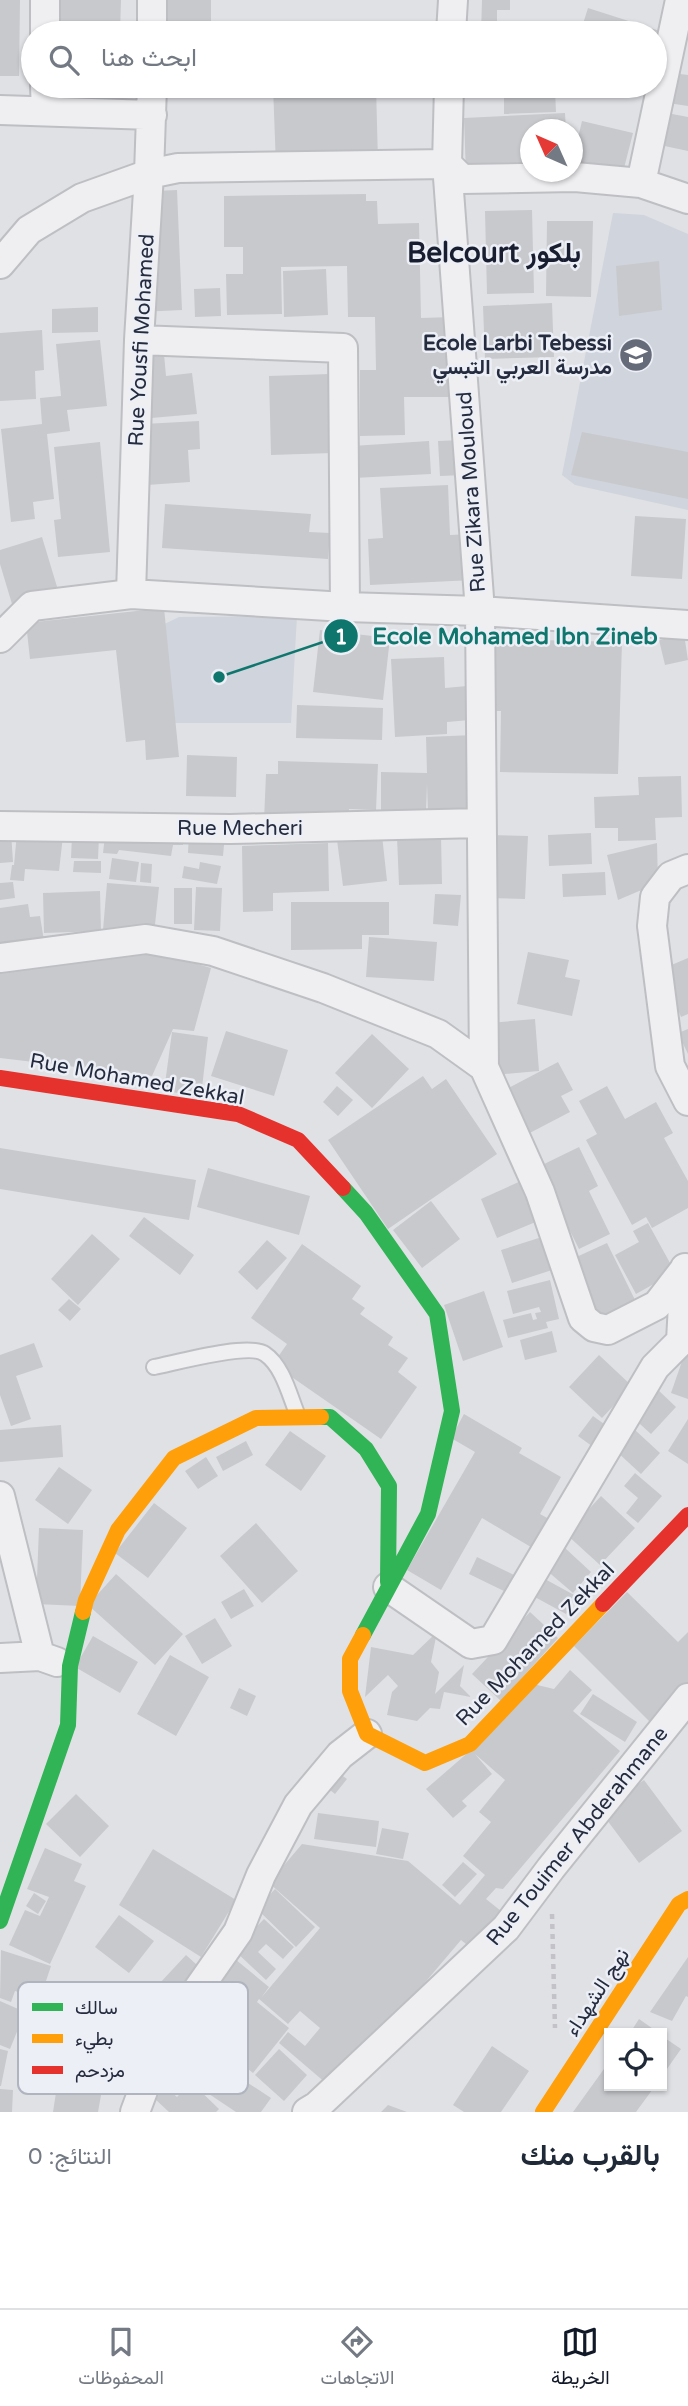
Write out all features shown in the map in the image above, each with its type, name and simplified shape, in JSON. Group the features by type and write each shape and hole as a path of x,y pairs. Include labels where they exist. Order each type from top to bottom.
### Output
{"street":[{"path":"45,0 45,21"},
{"path":"152,0 152,21"},
{"path":"452,21 453,0"},
{"path":"667,61 680,0"},
{"path":"0,110 46,98 152,115"},
{"name":"Rue Yousfi Mohamed","path":"131,594 139,340 152,98"},
{"name":"Rue Zikara Mouloud","path":"450,98 447,164 480,611 484,1068"},
{"path":"641,183 659,98"},
{"path":"0,264 29,230 82,198 149,174 178,168 447,164 462,179 575,177 641,183 688,199"},
{"path":"139,340 343,348 345,607"},
{"path":"0,638 32,606 131,594 345,607 480,611 688,625"},
{"name":"Rue Mecheri","path":"0,827 230,829 480,823"},
{"path":"687,1095 670,1066 652,926 655,897 671,876 688,869"},
{"path":"0,958 146,939 213,951 323,988 438,1034 484,1068 540,1192 583,1318 594,1327 608,1330 657,1305 686,1263"},
{"name":"Rue Mohamed Zekkal","path":"0,1078 238,1114 298,1140 366,1213 437,1314 452,1410 428,1514 351,1659 351,1692 367,1734 425,1763 470,1744 688,1515"},
{"path":"0,1921 68,1725 70,1666 86,1600 118,1530 174,1458 256,1418 330,1417 366,1449 388,1486 388,1587 471,1644 493,1640 655,1367 681,1341 686,1263"},
{"path":"0,1496 40,1656"},
{"path":"0,1658 40,1656 70,1666"},
{"name":"Rue Touimer Abderahmane","path":"307,2112 383,2046 506,1928 688,1698"},
{"path":"203,1982 238,1932 261,1875 298,1805 340,1755 367,1734"},
{"name":"نهج الشهداء","path":"543,2112 679,1904 688,1899"},
{"path":"135,2112 142,2094"}],"lane":[{"path":"154,1367 248,1348 264,1352 276,1366 299,1417"},
{"path":"0,1880 20,1867"}],"path":[{"path":"551,1868 555,2029"}],"shaded area":[{"name":"Ecole Larbi Tebessi مدرسة العربي التبسي","path":"613,213 644,215 688,234 688,510 575,485 562,475"},
{"path":"297,616 291,723 143,723 148,632 179,617"}],"building":[{"path":"0,0 20,0 19,76 0,76"},
{"path":"58,0 121,0 120,21 57,21"},
{"path":"166,0 211,0 211,21 167,21"},
{"path":"482,0 510,0 510,10 497,10 497,21 481,21"},
{"path":"588,8 629,21 584,21"},
{"path":"672,73 688,75 688,106 668,103"},
{"path":"273,98 376,98 378,162 276,166"},
{"path":"504,98 555,98 556,112 504,114"},
{"path":"565,113 565,119 520,119 520,162 497,163 498,172 466,174 464,118"},
{"path":"667,113 688,117 688,151 660,145"},
{"path":"583,121 633,133 622,176 583,167"},
{"path":"177,190 182,310 140,312 135,192"},
{"path":"366,194 366,201 377,201 378,224 419,223 421,318 452,317 453,397 404,397 405,435 360,436 360,370 376,370 375,317 348,317 347,266 281,267 282,314 227,315 226,274 243,274 243,247 224,247 224,196"},
{"path":"532,210 534,293 487,294 485,211"},
{"path":"547,221 593,221 591,297 546,296"},
{"path":"659,261 662,310 619,316 616,266"},
{"path":"326,269 328,315 284,317 283,271"},
{"path":"220,288 221,316 195,317 194,289"},
{"path":"552,303 554,357 485,359 483,306"},
{"path":"98,307 98,332 52,333 52,309"},
{"path":"42,330 44,370 35,371 36,399 0,401 0,333"},
{"path":"100,340 107,406 67,410 70,431 47,434 54,499 33,502 35,519 11,522 1,429 42,424 40,398 61,396 56,344"},
{"path":"164,354 166,376 192,373 197,414 140,419 134,358"},
{"path":"330,374 332,453 271,455 269,376"},
{"path":"199,421 200,449 188,450 190,482 147,485 144,424"},
{"path":"582,432 688,452 688,499 571,475"},
{"path":"462,440 464,475 440,476 438,441"},
{"path":"429,441 431,474 354,478 352,446"},
{"path":"100,442 110,552 58,557 54,520 61,519 54,447"},
{"path":"448,485 450,535 471,534 473,580 370,585 368,539 383,538 380,488"},
{"path":"165,504 311,514 309,532 330,533 328,559 162,548"},
{"path":"635,516 686,519 682,579 631,576"},
{"path":"42,537 58,590 12,604 0,564 0,550"},
{"path":"164,608 179,757 146,760 145,740 126,742 116,650 30,659 26,623"},
{"path":"320,630 390,638 383,700 313,692"},
{"path":"684,634 688,660 665,665 659,640"},
{"path":"503,639 622,642 618,774 500,772 501,711 485,711 487,653"},
{"path":"444,657 445,688 467,686 470,720 447,722 447,734 395,737 391,659"},
{"path":"297,705 383,708 382,740 296,738"},
{"path":"474,735 476,811 428,813 427,784 426,812 381,812 381,772 427,773 426,737"},
{"path":"187,755 237,757 236,797 186,796"},
{"path":"278,761 378,764 376,810 349,809 348,823 264,820 266,774 278,774"},
{"path":"681,776 682,817 655,818 656,840 618,841 618,828 595,828 594,797 639,795 638,777"},
{"path":"11,832 13,862 0,863 0,833"},
{"path":"183,832 183,845 173,845 171,856 119,850 117,854 103,853 105,836"},
{"path":"189,832 225,834 223,856 188,853"},
{"path":"17,833 63,836 59,871 25,869 24,881 10,880"},
{"path":"591,833 592,864 549,866 548,835"},
{"path":"382,835 387,881 343,886 337,840"},
{"path":"488,835 528,836 525,899 486,898"},
{"path":"72,836 99,837 98,859 71,858"},
{"path":"441,836 442,884 399,885 397,837"},
{"path":"328,843 329,891 273,893 273,911 243,912 242,846"},
{"path":"657,843 658,883 618,900 607,855"},
{"path":"112,858 139,862 136,882 109,879"},
{"path":"74,861 101,861 101,873 73,872"},
{"path":"200,862 221,866 217,884 182,878 184,866 199,869"},
{"path":"141,863 152,864 151,883 140,882"},
{"path":"605,872 606,895 563,897 562,874"},
{"path":"13,882 15,898 0,900 0,883"},
{"path":"107,883 159,887 154,934 103,930"},
{"path":"196,887 222,888 220,931 194,930"},
{"path":"174,888 192,888 192,924 174,924"},
{"path":"100,891 101,931 44,933 43,893"},
{"path":"435,894 461,895 458,926 433,924"},
{"path":"291,902 389,902 389,935 362,935 362,949 291,950"},
{"path":"28,904 30,917 40,916 45,947 0,953 0,908"},
{"path":"369,937 437,942 434,981 366,977"},
{"path":"145,949 211,968 194,1031 173,1029 152,1076 0,1058 0,970"},
{"path":"528,952 569,960 565,977 580,980 572,1016 517,1004"},
{"path":"688,958 688,1014 681,1017 662,969"},
{"path":"535,1019 539,1071 494,1075 489,1023"},
{"path":"688,1029 688,1054 678,1033"},
{"path":"226,1031 288,1050 274,1096 211,1076"},
{"path":"172,1032 208,1037 201,1096 164,1091"},
{"path":"372,1034 409,1069 372,1108 335,1073"},
{"path":"558,1062 573,1090 561,1096 570,1112 522,1137 499,1093"},
{"path":"423,1076 432,1089 446,1079 497,1154 388,1229 328,1140"},
{"path":"337,1086 353,1100 338,1116 323,1102"},
{"path":"607,1086 625,1119 656,1102 673,1133 664,1138 688,1181 688,1208 652,1228 646,1217 632,1225 586,1140 597,1134 579,1101"},
{"path":"579,1147 598,1186 589,1191 610,1234 579,1249 538,1167"},
{"path":"0,1148 196,1180 189,1220 0,1189"},
{"path":"208,1168 310,1196 299,1235 197,1207"},
{"path":"521,1181 538,1221 497,1238 481,1199"},
{"path":"431,1201 460,1239 422,1268 393,1230"},
{"path":"144,1217 194,1255 180,1275 129,1236"},
{"path":"648,1223 675,1272 636,1294 615,1255 639,1242 633,1231"},
{"path":"92,1234 120,1259 78,1305 51,1279"},
{"path":"542,1237 552,1270 512,1283 501,1250"},
{"path":"267,1240 287,1258 257,1290 238,1272"},
{"path":"607,1243 636,1302 601,1319 572,1259"},
{"path":"302,1244 361,1286 352,1299 365,1308 360,1314 393,1337 388,1345 408,1358 398,1372 417,1387 381,1439 273,1364 287,1344 251,1318"},
{"path":"550,1280 559,1319 546,1322 548,1328 508,1338 503,1320 531,1313 533,1320 537,1319 535,1313 541,1312 539,1307 513,1314 507,1291"},
{"path":"484,1291 503,1347 463,1361 444,1305"},
{"path":"69,1299 81,1309 70,1321 58,1310"},
{"path":"552,1331 557,1352 525,1360 520,1340"},
{"path":"34,1343 43,1367 16,1376 31,1419 11,1426 0,1395 0,1355"},
{"path":"688,1344 688,1399 671,1393"},
{"path":"599,1355 632,1386 602,1418 569,1387"},
{"path":"655,1387 676,1407 651,1434 630,1415"},
{"path":"464,1414 522,1448 519,1453 561,1477 540,1514 558,1524 541,1553 482,1518 441,1590 407,1570 475,1452 451,1438"},
{"path":"593,1416 611,1429 596,1449 578,1436"},
{"path":"688,1419 688,1464 668,1451"},
{"path":"61,1425 63,1457 0,1462 0,1430"},
{"path":"635,1430 660,1453 641,1474 616,1451"},
{"path":"290,1431 326,1456 301,1491 265,1465"},
{"path":"246,1441 253,1455 223,1471 216,1457"},
{"path":"206,1457 218,1476 198,1489 185,1471"},
{"path":"59,1467 92,1490 68,1524 35,1500"},
{"path":"635,1473 662,1496 638,1523 626,1513 638,1498 624,1486"},
{"path":"601,1496 635,1528 600,1565 566,1534"},
{"path":"154,1503 187,1528 148,1578 115,1553"},
{"path":"256,1523 298,1571 262,1603 220,1556"},
{"path":"39,1528 83,1530 80,1606 36,1604"},
{"path":"565,1548 591,1572 573,1593 545,1569"},
{"path":"477,1557 514,1575 506,1592 469,1574"},
{"path":"116,1574 183,1634 155,1665 88,1605"},
{"path":"543,1578 576,1596 566,1614 533,1596"},
{"path":"244,1589 254,1606 231,1619 221,1602"},
{"path":"627,1592 678,1642 688,1632 688,1686 651,1723 574,1646"},
{"path":"530,1612 558,1638 501,1701 472,1674"},
{"path":"215,1618 232,1646 202,1664 185,1636"},
{"path":"437,1632 431,1662 439,1672 435,1694 464,1665 460,1686 471,1697 444,1692 440,1709 430,1708 417,1721 387,1715 392,1692 398,1686 388,1675 365,1697 371,1647 413,1655"},
{"path":"93,1636 138,1662 120,1693 75,1667"},
{"path":"170,1655 209,1677 176,1736 137,1714"},
{"path":"570,1670 592,1690 573,1711 620,1751 503,1889 496,1888 486,1899 501,1911 471,1948 461,1940 334,2090 279,2043 288,2032 305,2046 320,2028 300,2011 288,2024 259,1999 257,2002 289,2028 253,2073 248,2069 248,1982 214,1982 235,1959 269,1987 261,1998 320,1928 269,1883 302,1844 408,1861 460,1905 485,1875 463,1856 491,1822 479,1812 505,1780 475,1754 492,1774 462,1801 467,1806 453,1818 426,1789 471,1750 533,1684 554,1689"},
{"path":"239,1688 256,1696 247,1716 230,1708"},
{"path":"593,1694 637,1722 625,1742 580,1714"},
{"path":"336,1771 347,1779 335,1794 325,1786"},
{"path":"644,1780 682,1831 639,1863 601,1812"},
{"path":"76,1794 109,1826 80,1857 46,1824"},
{"path":"318,1813 379,1821 376,1847 314,1839"},
{"path":"382,1828 409,1833 403,1859 376,1854"},
{"path":"45,1848 82,1864 74,1881 86,1886 50,1964 9,1945 25,1910 40,1916 49,1897 27,1889"},
{"path":"153,1849 236,1900 201,1957 119,1905"},
{"path":"463,1862 477,1874 455,1897 442,1885"},
{"path":"275,1889 315,1927 296,1947 257,1909"},
{"path":"34,1893 46,1901 38,1914 26,1906"},
{"path":"119,1915 154,1941 129,1973 95,1947"},
{"path":"264,1919 294,1947 283,1959 266,1944 258,1952 276,1969 266,1980 234,1950"},
{"path":"1,1950 51,1966 46,1982 18,1982 18,1992 15,1991 11,2002 0,1998"},
{"path":"186,1955 207,1974 200,1982 161,1982"},
{"path":"688,1957 688,1997 686,1996 672,2021 650,2012"},
{"path":"0,2001 18,2009 18,2029 10,2049 0,2045"},
{"path":"639,2019 652,2028 633,2028"},
{"path":"667,2039 681,2049 667,2069"},
{"path":"492,2046 529,2071 501,2112 464,2112 453,2105"},
{"path":"0,2049 8,2051 1,2086 0,2086"},
{"path":"279,2049 307,2075 284,2101 255,2075"},
{"path":"604,2069 604,2091 651,2091 636,2112 573,2112"},
{"path":"248,2083 271,2098 261,2112 236,2112 209,2094 248,2094"},
{"path":"0,2089 13,2090 12,2112 0,2112"},
{"path":"56,2094 101,2094 98,2112 53,2112"},
{"path":"160,2094 174,2094 177,2097 180,2094 203,2094 219,2109 216,2112 169,2112 155,2099"},
{"path":"388,2105 407,2112 381,2112"}],"traffic: fast":[{"path":"343,1188 366,1213 437,1314 452,1411 428,1514 363,1635"},
{"path":"321,1417 330,1417 366,1449 389,1486 388,1582"},
{"path":"0,1921 68,1725 70,1666 83,1612"}],"traffic: slow":[{"path":"83,1612 118,1530 174,1458 256,1418 321,1417"},
{"path":"363,1635 350,1659 350,1691 367,1734 425,1763 470,1744 603,1604"},
{"path":"543,2112 679,1904 688,1899"}],"traffic: jam":[{"path":"0,1078 238,1114 298,1140 343,1188"},
{"path":"603,1604 688,1515"}],"place":[{"name":"Ecole Larbi Tebessi مدرسة العربي التبسي","path":"636,355"},
{"name":"Ecole Mohamed Ibn Zineb","path":"219,677"}],"district":[{"name":"Belcourt بلكور","path":"494,252"}]}
